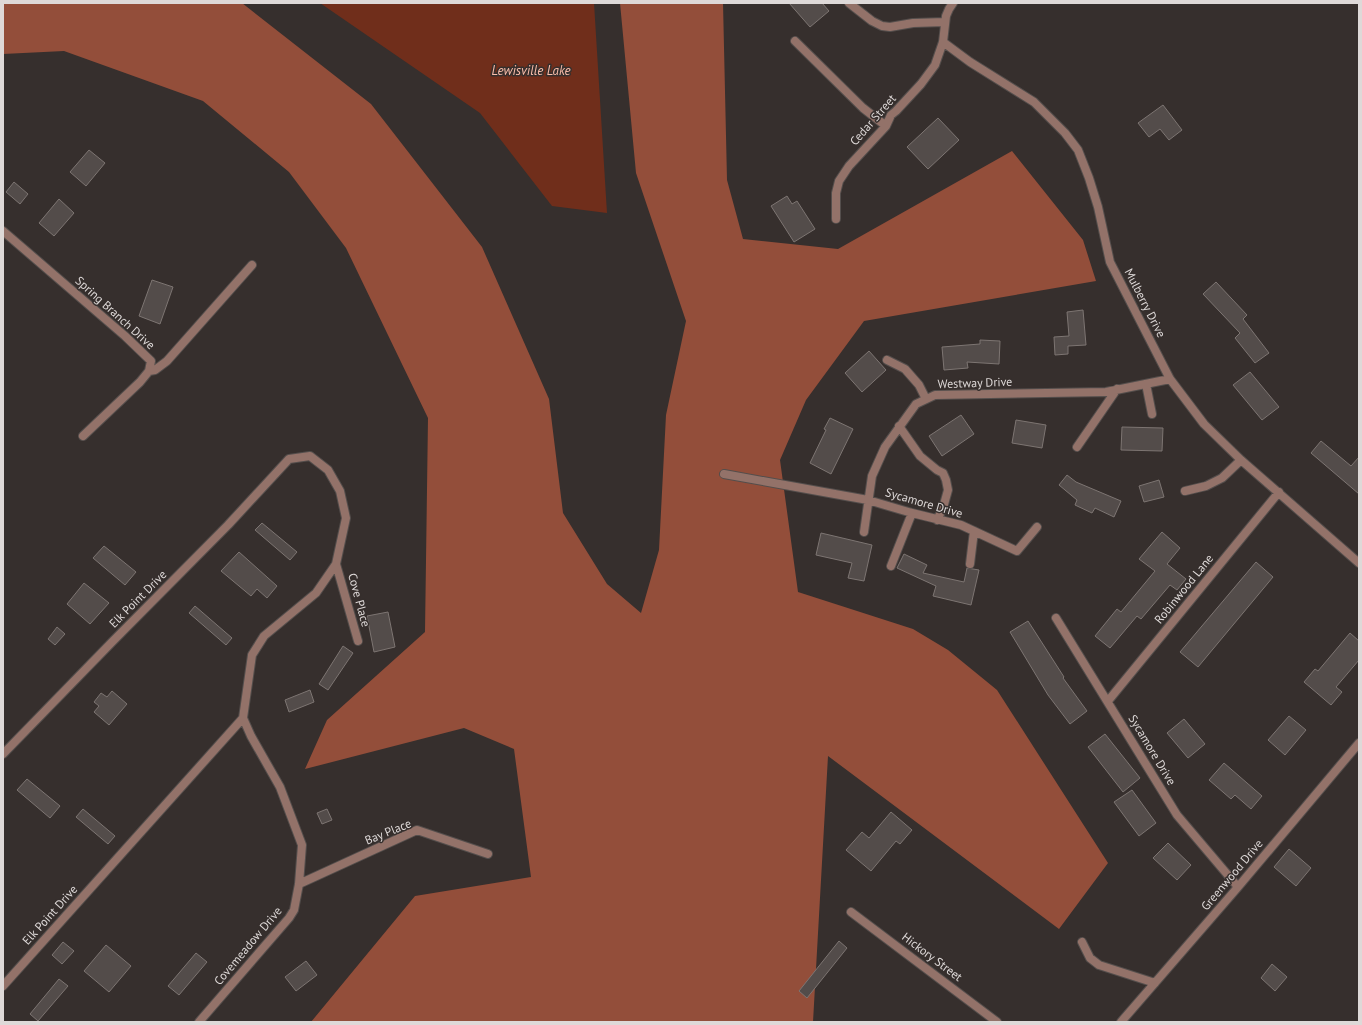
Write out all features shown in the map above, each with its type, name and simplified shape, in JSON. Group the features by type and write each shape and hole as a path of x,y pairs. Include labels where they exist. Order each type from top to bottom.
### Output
{"street":[{"path":"849,3 872,21 882,26 890,27 913,23 945,22"},
{"name":"Cedar Street","path":"836,219 836,192 839,181 849,166 886,126 891,115 921,84 935,65 943,42 945,22 949,9 953,3"},
{"path":"795,40 863,108 886,126"},
{"name":"Mulberry Drive","path":"943,42 970,62 1034,102 1065,133 1078,150 1089,178 1098,207 1110,262 1170,379 1204,424 1241,460 1359,563"},
{"name":"Spring Branch Drive","path":"3,231 125,336 151,361 148,371"},
{"path":"83,436 140,382 148,371 155,370 167,361 252,265"},
{"path":"887,360 905,369 919,385 926,399"},
{"name":"Westway Drive","path":"864,532 872,476 885,447 916,404 926,399 935,395 1106,392 1170,379"},
{"path":"1146,384 1152,414"},
{"path":"1077,447 1117,390"},
{"path":"899,426 920,456 943,473 946,480 948,490 943,508 937,520"},
{"name":"Elk Point Drive","path":"3,754 228,525 289,459 310,456 328,470 340,491 346,518 336,564"},
{"path":"1185,491 1206,486 1222,478 1241,460"},
{"path":"724,474 868,500"},
{"name":"Robinwood Lane","path":"1108,701 1279,492"},
{"name":"Sycamore Drive","path":"868,500 937,520 961,525 1017,551 1037,526"},
{"path":"891,566 912,513"},
{"path":"970,564 974,531"},
{"path":"243,718 248,674 252,656 264,636 316,593 336,564"},
{"name":"Cove Place","path":"336,564 358,641"},
{"name":"Sycamore Drive","path":"1056,618 1178,815 1238,887"},
{"name":"Elk Point Drive","path":"3,986 243,718"},
{"name":"Covemeadow Drive","path":"199,1022 290,918 294,910 299,884 302,845 280,787 251,736 243,718"},
{"name":"Greenwood Drive","path":"1121,1022 1238,887 1359,743"},
{"name":"Bay Place","path":"299,884 417,830 488,854"},
{"name":"Hickory Street","path":"852,912 997,1022"},
{"path":"1082,942 1090,958 1100,965 1155,983"}],"shaded area":[{"path":"3,3 242,3 371,104 482,247 549,399 563,513 607,584 641,613 659,550 666,415 686,321 636,173 620,3 723,3 727,180 743,239 838,249 1012,151 1083,240 1096,281 864,321 806,400 780,460 798,592 913,629 948,650 997,690 1108,863 1059,929 828,756 813,1022 311,1022 415,896 531,877 514,749 464,728 305,769 327,720 425,632 428,418 346,248 289,172 203,101 64,51 3,54"}],"water":[{"name":"Lewisville Lake","path":"320,3 594,3 607,213 552,206 480,113"}],"building":[{"path":"789,3 822,3 829,11 810,27"},
{"path":"1163,105 1182,130 1169,140 1160,129 1149,137 1138,123"},
{"path":"938,118 959,140 928,169 907,147"},
{"path":"89,150 105,163 86,186 70,172"},
{"path":"14,182 28,194 20,204 6,192"},
{"path":"787,196 792,204 797,201 815,229 794,242 771,206"},
{"path":"59,199 74,213 54,236 39,223"},
{"path":"152,280 173,287 160,324 139,316"},
{"path":"1216,282 1247,315 1243,319 1269,353 1255,363 1235,338 1240,333 1203,294"},
{"path":"1083,310 1086,345 1068,346 1068,354 1055,355 1054,337 1069,336 1067,312"},
{"path":"980,340 1000,341 999,364 967,362 968,368 944,370 942,347 980,344"},
{"path":"869,351 886,370 862,392 845,373"},
{"path":"1250,372 1279,407 1262,420 1233,385"},
{"path":"961,415 974,434 942,456 929,436"},
{"path":"830,418 853,429 831,474 810,463 826,430 824,429"},
{"path":"1016,420 1046,425 1042,448 1012,443"},
{"path":"1122,427 1163,428 1162,451 1121,450"},
{"path":"1321,441 1351,466 1359,457 1359,494 1311,453"},
{"path":"1067,475 1076,482 1121,501 1114,517 1095,508 1092,513 1075,505 1077,500 1059,485"},
{"path":"1159,480 1164,497 1144,502 1139,486"},
{"path":"262,523 297,552 290,560 255,530"},
{"path":"1162,532 1180,548 1167,564 1186,579 1177,590 1170,585 1141,619 1137,616 1110,648 1095,636 1117,609 1121,612 1155,571 1139,559"},
{"path":"821,533 872,545 864,581 848,578 852,563 816,555"},
{"path":"104,546 136,572 125,585 93,558"},
{"path":"239,552 277,586 267,598 257,589 251,596 221,571"},
{"path":"904,554 927,565 923,573 964,582 967,568 979,570 971,605 933,596 936,586 897,568"},
{"path":"1256,562 1273,577 1198,667 1180,652"},
{"path":"84,583 109,603 90,624 67,604"},
{"path":"195,606 232,638 226,645 189,613"},
{"path":"388,612 395,647 374,652 367,616"},
{"path":"1028,621 1064,677 1063,678 1087,711 1070,724 1048,695 1010,632"},
{"path":"57,627 65,634 55,645 48,639"},
{"path":"1350,633 1359,641 1359,660 1336,687 1342,692 1331,705 1304,682 1315,669 1318,671"},
{"path":"343,646 353,653 328,690 319,684"},
{"path":"310,690 314,702 289,712 285,700"},
{"path":"112,691 127,704 109,725 94,712 99,706 94,702 101,693 107,697"},
{"path":"1289,716 1306,730 1285,755 1268,740"},
{"path":"1184,719 1205,744 1188,758 1167,733"},
{"path":"1105,734 1140,778 1123,792 1088,747"},
{"path":"1224,763 1262,796 1251,809 1235,795 1231,799 1209,780"},
{"path":"27,779 60,806 50,818 17,790"},
{"path":"1132,790 1156,823 1139,836 1114,802"},
{"path":"83,809 115,836 108,844 76,817"},
{"path":"327,809 332,820 322,824 317,813"},
{"path":"891,812 912,830 900,844 896,841 871,871 846,850 862,832 869,838"},
{"path":"1168,843 1191,865 1177,880 1153,858"},
{"path":"1289,849 1311,868 1296,886 1274,867"},
{"path":"839,941 847,948 807,998 799,991"},
{"path":"63,942 74,951 62,964 52,955"},
{"path":"106,945 131,966 109,992 84,971"},
{"path":"196,953 207,962 179,995 168,986"},
{"path":"306,961 317,975 296,991 285,977"},
{"path":"1272,964 1287,977 1275,991 1261,978"},
{"path":"59,979 68,986 38,1021 30,1014"}]}
